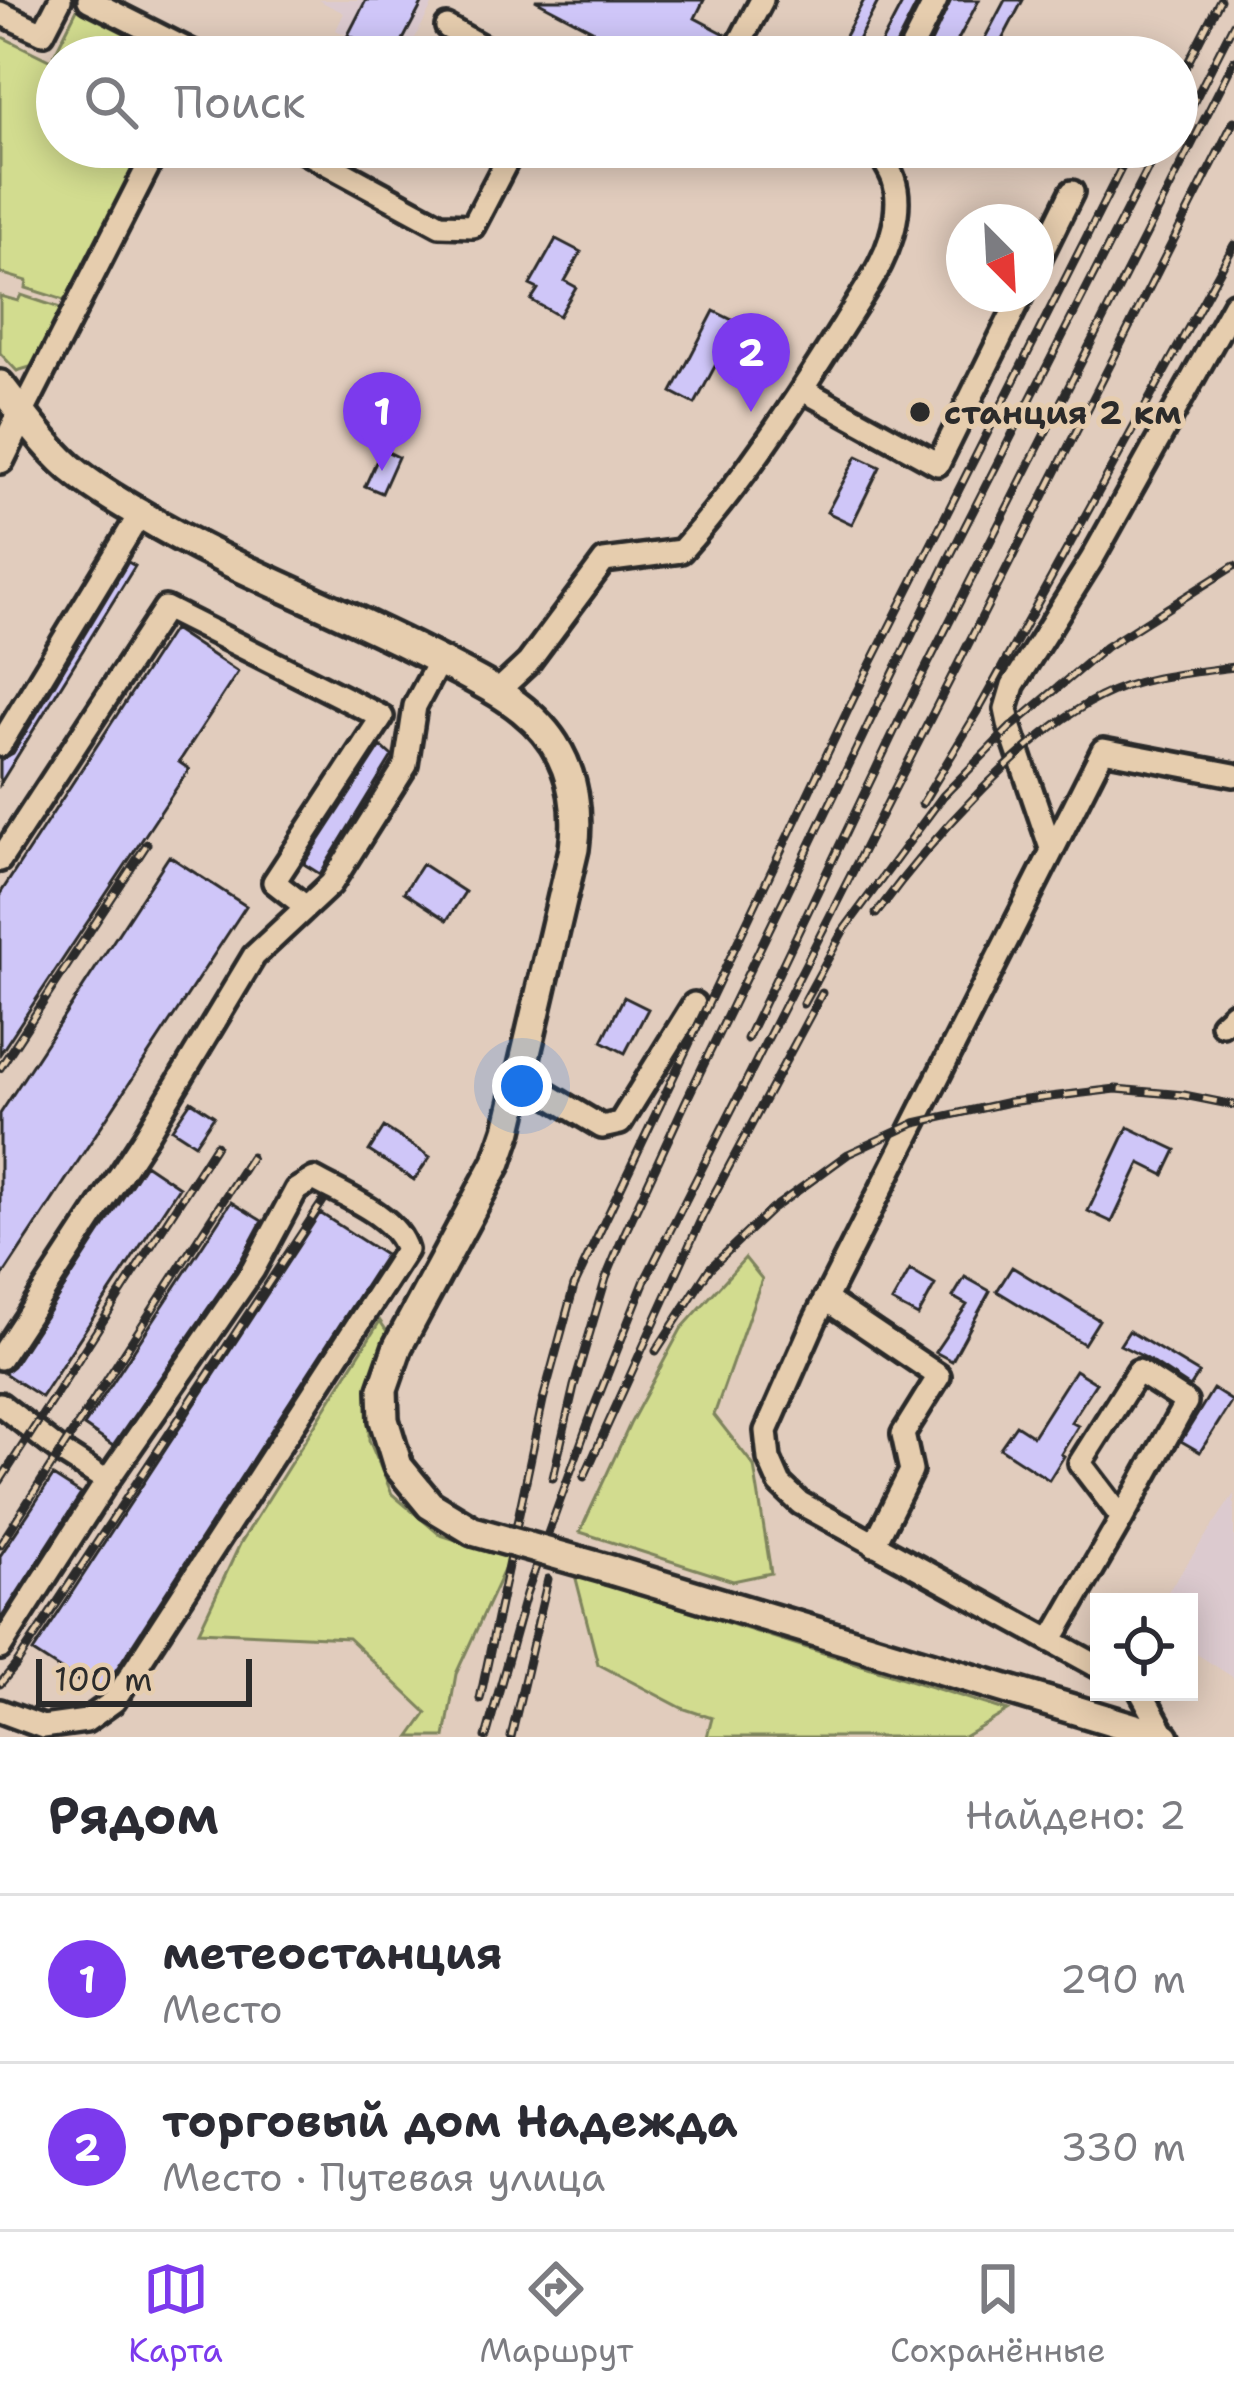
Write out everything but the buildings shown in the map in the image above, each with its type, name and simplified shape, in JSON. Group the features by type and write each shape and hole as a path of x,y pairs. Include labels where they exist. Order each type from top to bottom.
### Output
{"main road":[{"path":"0,385 74,472 140,514 200,548 388,634 497,692 552,740 571,782 574,849 497,1162 398,1346 383,1389 384,1420 398,1466 430,1505 473,1531 1166,1737"},
{"path":"0,459 22,414"}],"street":[{"path":"0,13 43,33 60,0"},
{"path":"89,0 160,36"},
{"path":"743,36 762,0"},
{"path":"918,36 936,0"},
{"path":"447,27 463,36"},
{"path":"22,414 147,168"},
{"path":"335,168 440,224 473,226 503,168"},
{"path":"497,692 528,663 604,561 681,551 704,526 803,390 885,258 896,217 897,180 889,168"},
{"path":"1054,228 1072,192"},
{"path":"1052,851 1010,728 1006,709 1012,685 1092,559 1234,304"},
{"path":"803,390 938,464 1013,312"},
{"path":"0,745 140,514"},
{"path":"0,860 165,608 382,717 274,882 306,907"},
{"path":"0,1358 147,1134 254,956 331,884 406,765 416,706 439,661"},
{"path":"1090,1662 800,1504 780,1484 766,1431 825,1299 1103,750 1234,775"},
{"path":"521,1079 602,1127 620,1123 694,1004"},
{"path":"0,1648 107,1481 253,1270 296,1190 314,1179 402,1234 406,1250 114,1701 86,1721 43,1727 0,1711"},
{"path":"825,1299 939,1376 903,1434 911,1471 874,1545"},
{"path":"1051,1641 1122,1518 1186,1402 1138,1371 1080,1463 1122,1518"},
{"path":"0,1404 107,1481"},
{"path":"1146,1701 1166,1737"}],"shaded area":[{"path":"318,0 435,0 416,36 347,36 336,30 344,13"},
{"path":"1234,1494 1234,1678 1198,1655 1198,1593 1167,1593"}],"green space":[{"path":"79,5 139,36 64,36"},
{"path":"0,36 36,54 36,168 138,168 70,302 26,288 27,281 0,273"},
{"path":"21,295 66,310 40,364 17,371 0,353 0,296 18,301"},
{"path":"745,1258 762,1279 714,1415 754,1466 771,1573 733,1581 580,1532 681,1329"},
{"path":"380,1321 390,1336 369,1385 369,1440 392,1494 440,1535 510,1557 456,1674 445,1737 410,1737 427,1713 348,1638 199,1631 240,1544"},
{"path":"575,1575 1008,1711 964,1737 707,1737 712,1718 682,1708 598,1664"}],"railway":[{"path":"1198,43 1220,0"},
{"path":"1198,94 1234,23"},
{"path":"1198,132 1234,61"},
{"path":"486,1737 526,1594 645,1280 1234,121"},
{"path":"480,1699 543,1400 574,1286 856,693 1121,168"},
{"path":"553,1478 574,1386 623,1237 950,556 1148,168"},
{"path":"747,1039 899,721 1180,168"},
{"path":"922,804 977,713 1234,245"},
{"path":"803,1004 843,931 943,796 1010,728 1106,647 1234,566"},
{"path":"876,914 978,794 1070,715 1132,684 1234,667"},
{"path":"0,1068 147,844"},
{"path":"584,1477 703,1215 822,993"},
{"path":"656,1351 710,1268 771,1210 848,1154 915,1123 1009,1102 1116,1089 1234,1105"},
{"path":"0,1481 216,1145"},
{"path":"0,1545 251,1157"},
{"path":"0,1684 323,1201"},
{"path":"511,1737 548,1579"}],"place":[{"name":"торговый дом Надежда","path":"751,412"},
{"name":"станция 2 км","path":"920,412"},
{"name":"метеостанция","path":"382,471"}]}
